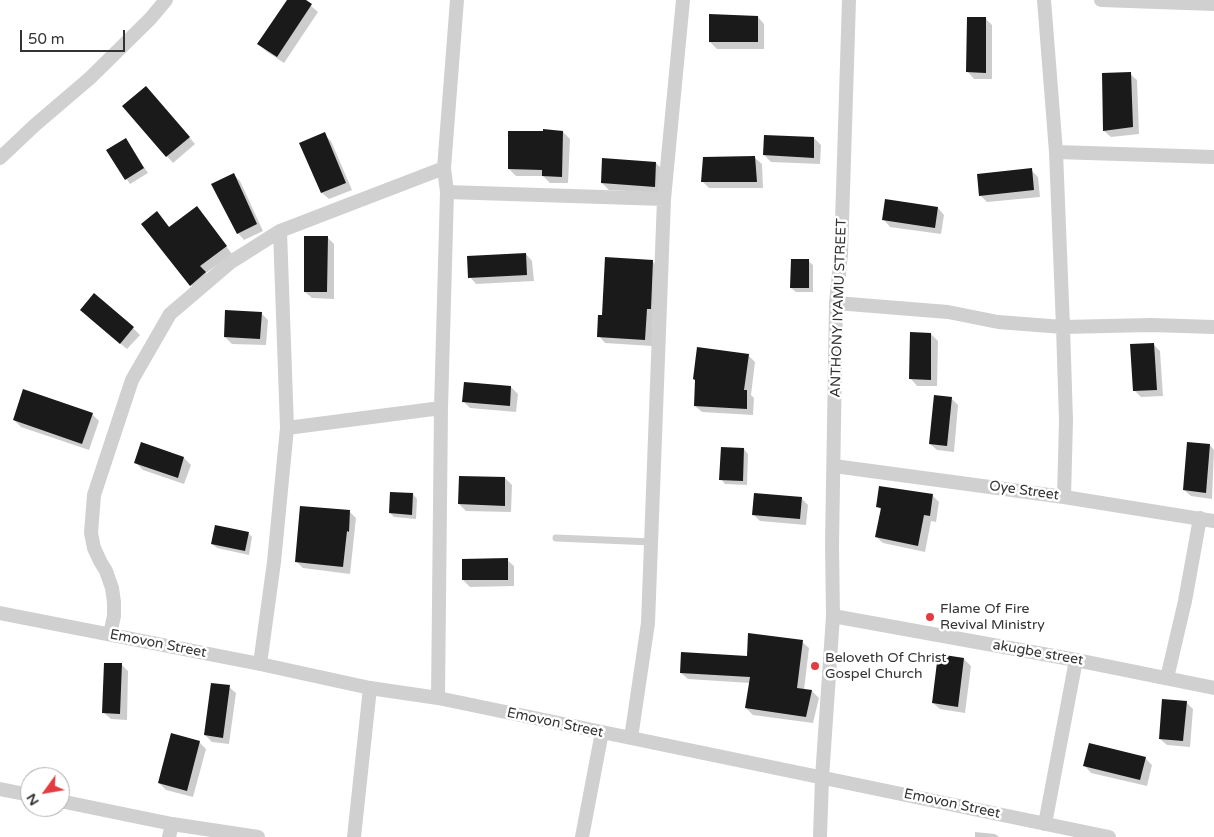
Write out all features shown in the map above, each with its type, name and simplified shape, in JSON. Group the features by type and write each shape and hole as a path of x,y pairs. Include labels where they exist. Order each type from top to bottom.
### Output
{"street":[{"path":"0,158 90,78 150,20 166,0"},
{"path":"438,698 441,408 447,192 444,168 457,0"},
{"path":"631,738 648,623 664,199 683,0"},
{"name":"ANTHONY IYAMU STREET","path":"833,616 832,544 836,303 841,254 849,0"},
{"path":"1044,0 1056,152 1066,420 1064,497"},
{"path":"1101,0 1212,2"},
{"path":"1056,152 1214,157"},
{"path":"110,634 114,616 112,588 106,571 94,548 91,533 94,495 132,380 170,314 231,262 280,231 444,168"},
{"path":"447,192 664,199"},
{"path":"260,664 274,562 287,428 280,231"},
{"path":"836,303 948,312 998,322 1063,327 1151,325 1214,327"},
{"path":"287,428 441,408"},
{"name":"Oye Street","path":"834,466 1064,497 1207,520"},
{"path":"1167,678 1207,520"},
{"name":"Emovon Street","path":"0,613 260,664 370,688 438,698 1109,837"},
{"path":"820,837 833,616"},
{"name":"akugbe street","path":"833,616 1076,660 1214,688"},
{"path":"1045,824 1076,660"},
{"path":"354,837 370,688"},
{"path":"582,837 602,732"},
{"path":"0,789 20,793"},
{"path":"70,804 171,830 258,837"}],"lane":[{"path":"556,538 652,542"}],"building":[{"path":"287,0 306,0 312,4 277,57 257,44"},
{"path":"709,14 758,16 758,42 709,42"},
{"path":"967,17 986,17 986,73 966,72"},
{"path":"1131,72 1133,127 1103,131 1102,73"},
{"path":"146,86 190,137 166,157 122,106"},
{"path":"543,129 563,131 562,177 542,176 542,170 508,169 508,131 543,131"},
{"path":"325,132 346,183 321,193 299,143"},
{"path":"764,135 814,137 814,158 763,155"},
{"path":"126,138 144,168 125,180 106,150"},
{"path":"755,156 757,182 701,182 703,157"},
{"path":"602,158 656,162 655,187 601,183"},
{"path":"1032,168 1034,190 979,196 977,174"},
{"path":"234,173 257,224 237,234 211,184"},
{"path":"885,199 938,207 935,228 882,220"},
{"path":"197,206 227,246 200,266 206,272 190,286 141,224 157,211 169,227"},
{"path":"304,236 328,236 327,292 304,292"},
{"path":"526,253 527,275 468,278 467,256"},
{"path":"605,257 653,260 651,309 647,309 645,340 597,337 598,315 602,315"},
{"path":"791,259 809,259 809,288 790,288"},
{"path":"94,293 134,327 120,344 80,310"},
{"path":"225,310 262,312 260,339 224,337"},
{"path":"910,332 931,333 931,380 909,379"},
{"path":"1154,343 1157,390 1133,391 1130,344"},
{"path":"697,347 749,354 744,390 747,390 747,409 694,406 695,380 693,379"},
{"path":"464,382 511,386 510,406 462,402"},
{"path":"23,389 93,413 82,444 13,420"},
{"path":"934,395 952,397 947,446 929,444"},
{"path":"141,442 184,457 178,478 134,463"},
{"path":"1187,442 1210,444 1206,493 1183,490"},
{"path":"721,447 744,448 743,481 719,480"},
{"path":"459,476 505,477 505,506 458,504"},
{"path":"879,486 933,494 930,516 924,515 918,546 875,537 881,508 876,507"},
{"path":"390,492 413,493 412,515 389,513"},
{"path":"754,493 802,497 800,519 752,515"},
{"path":"300,506 350,510 349,532 347,531 343,567 295,562"},
{"path":"215,525 249,532 245,551 211,544"},
{"path":"508,558 508,580 462,580 462,559"},
{"path":"748,633 803,640 797,688 812,690 806,717 745,708 750,677 680,673 681,652 747,656"},
{"path":"938,654 964,658 958,707 932,703"},
{"path":"104,663 122,663 120,714 102,713"},
{"path":"211,683 230,685 223,738 204,735"},
{"path":"1162,699 1187,701 1183,741 1159,739"},
{"path":"171,733 200,741 187,791 158,783"},
{"path":"1089,743 1146,757 1140,780 1083,766"}],"place":[{"name":"Flame Of Fire Revival Ministry","path":"930,617"},
{"name":"Beloveth Of Christ Gospel Church","path":"815,666"}]}
